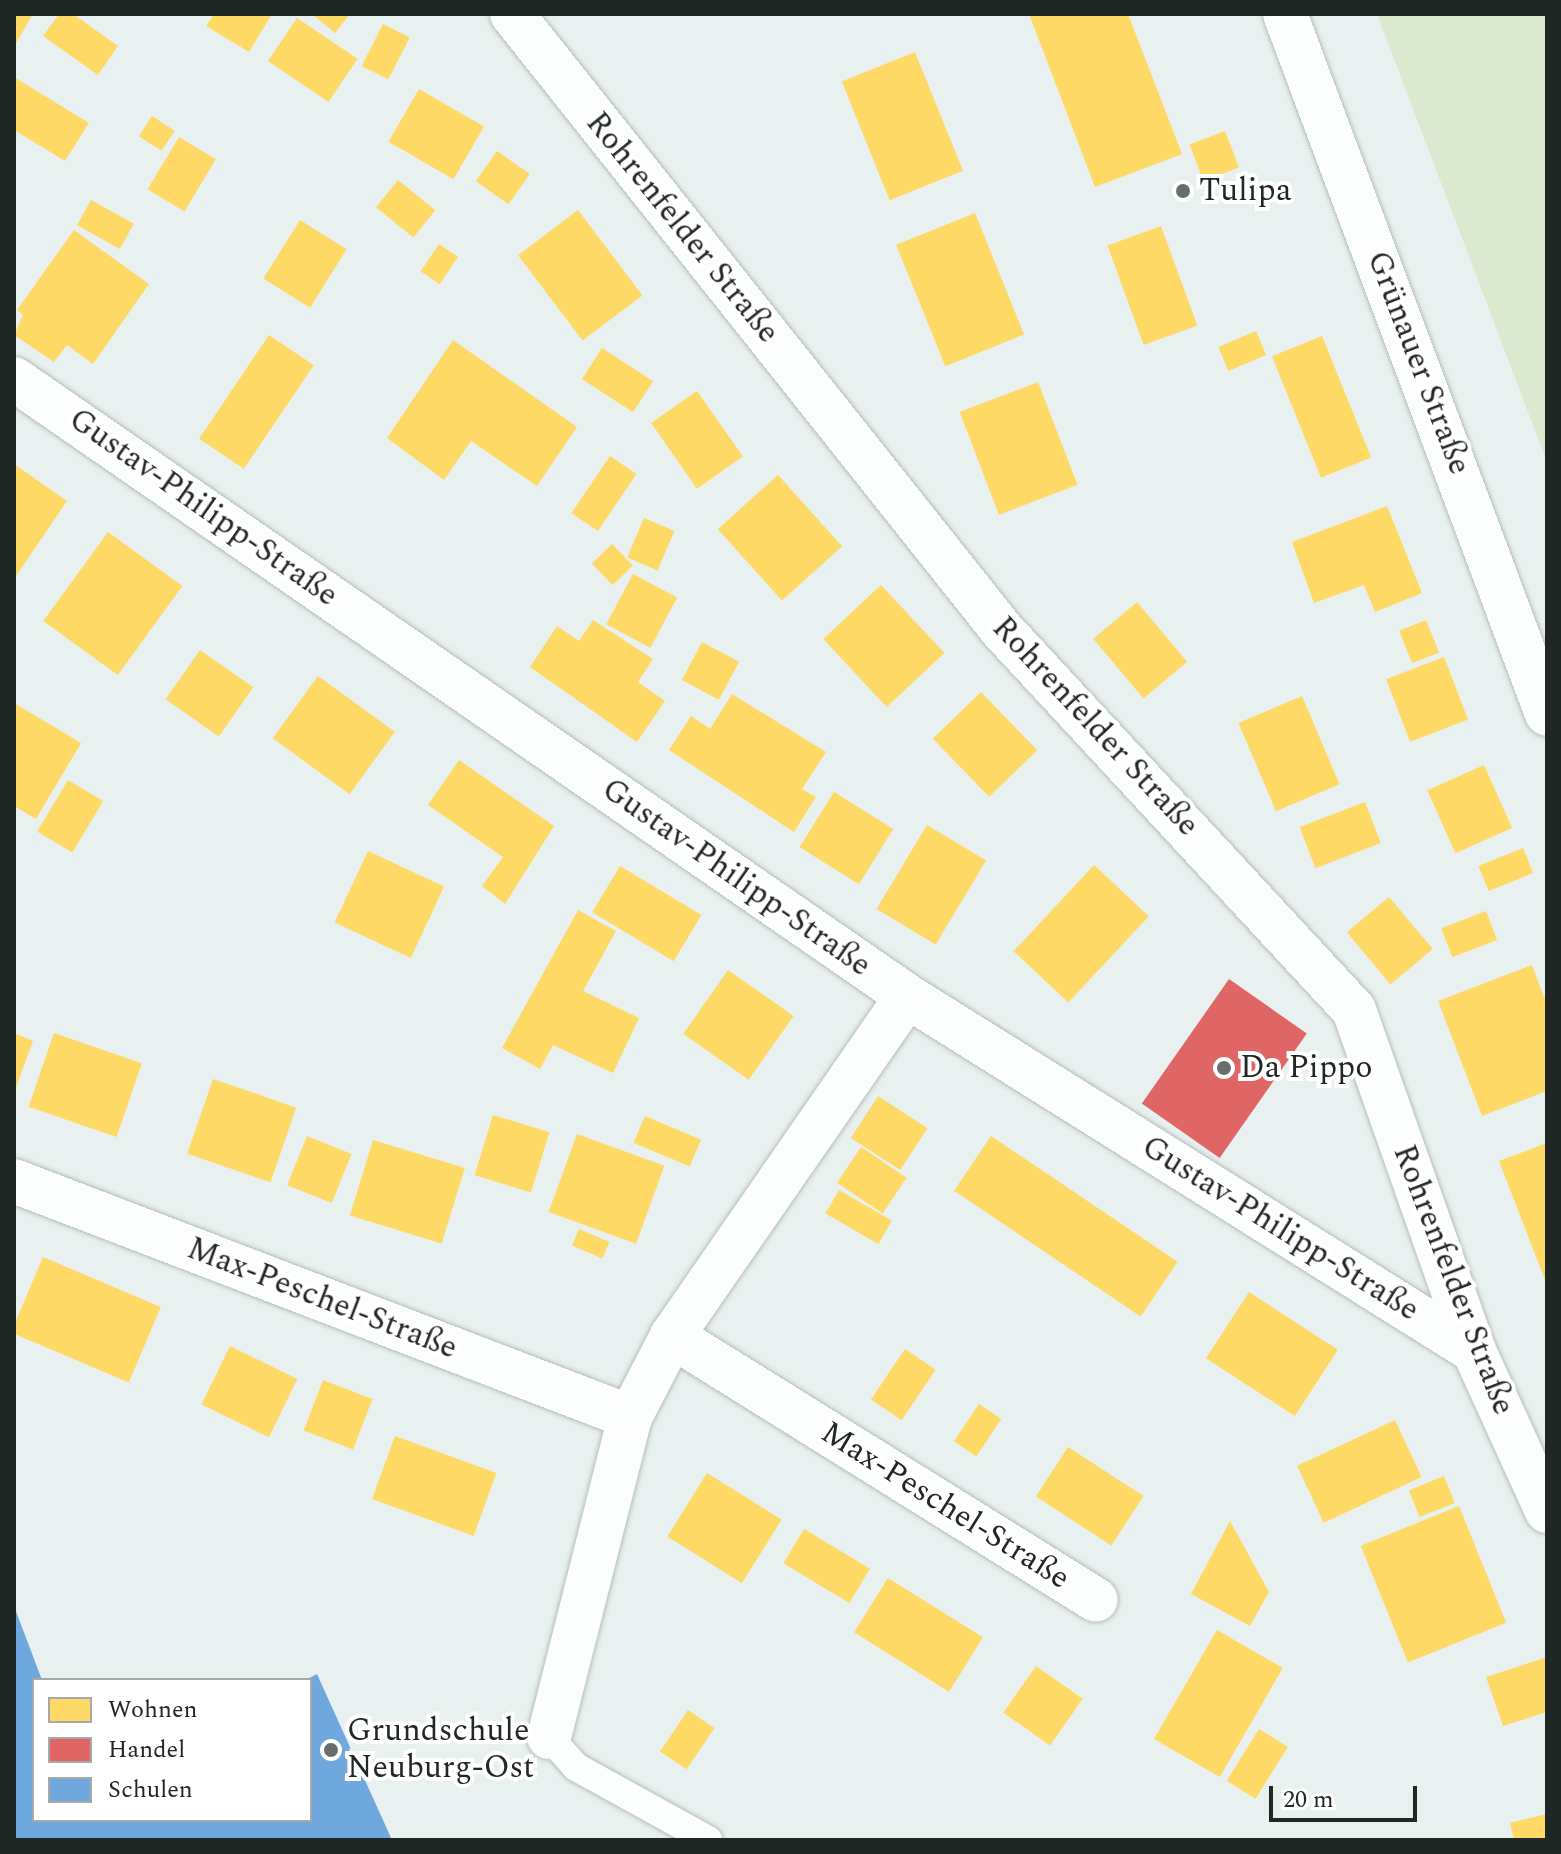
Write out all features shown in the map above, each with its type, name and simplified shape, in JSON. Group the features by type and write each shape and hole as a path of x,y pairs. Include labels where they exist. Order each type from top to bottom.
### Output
{"street":[{"name":"Rohrenfelder Straße","path":"512,14 1002,630 1354,1010 1474,1351 1547,1511"},
{"name":"Grünauer Straße","path":"1285,14 1547,714"},
{"name":"Gustav-Philipp-Straße","path":"14,379 907,996 1474,1351"},
{"path":"549,1737 630,1417 672,1336 907,996"},
{"name":"Max-Peschel-Straße","path":"14,1181 630,1417"},
{"name":"Max-Peschel-Straße","path":"672,1336 1096,1600"}],"lane":[{"path":"549,1737 576,1767 708,1840"}],"green space":[{"path":"1377,14 1547,14 1547,462"}],"building: Wohnen":[{"path":"14,14 33,14 14,47"},
{"path":"59,14 73,14 118,46 98,75 43,36"},
{"path":"214,14 272,14 249,52 206,26"},
{"path":"312,14 350,14 335,33"},
{"path":"1029,14 1128,14 1182,154 1095,187"},
{"path":"297,18 358,59 328,102 268,61"},
{"path":"383,24 410,38 388,79 362,66"},
{"path":"915,52 963,171 890,200 842,82"},
{"path":"14,77 89,123 65,161 14,130"},
{"path":"419,89 484,126 453,179 388,142"},
{"path":"152,116 175,131 162,151 139,136"},
{"path":"1225,131 1239,167 1204,181 1190,145"},
{"path":"179,137 216,159 184,211 148,189"},
{"path":"497,151 530,174 509,204 476,181"},
{"path":"398,180 435,210 413,237 376,207"},
{"path":"91,200 134,224 120,249 77,225"},
{"path":"578,210 642,295 582,341 518,255"},
{"path":"975,213 1024,334 945,366 896,245"},
{"path":"300,220 347,249 310,308 263,279"},
{"path":"1161,226 1197,326 1144,345 1107,245"},
{"path":"74,230 149,284 93,364 67,345 54,362 14,335 23,315 17,310"},
{"path":"439,244 458,257 440,284 421,271"},
{"path":"1256,331 1266,355 1228,371 1218,347"},
{"path":"269,335 314,365 244,469 199,439"},
{"path":"1322,336 1371,457 1321,478 1272,356"},
{"path":"453,340 577,427 537,486 471,441 444,480 387,438"},
{"path":"602,348 653,381 633,412 582,379"},
{"path":"1038,382 1077,485 999,515 960,412"},
{"path":"697,391 743,457 697,489 651,423"},
{"path":"610,456 637,474 598,531 571,513"},
{"path":"14,464 67,501 14,579"},
{"path":"778,475 842,546 782,601 718,529"},
{"path":"1387,506 1422,593 1375,612 1364,585 1314,603 1292,542"},
{"path":"644,518 674,531 658,570 627,558"},
{"path":"108,532 182,586 118,675 43,621"},
{"path":"612,544 633,566 613,585 592,563"},
{"path":"633,574 677,597 650,648 606,624"},
{"path":"881,585 944,653 887,707 823,639"},
{"path":"1137,602 1187,662 1143,698 1093,639"},
{"path":"593,620 653,659 638,682 665,701 637,742 530,667 557,626 579,641"},
{"path":"1426,620 1439,652 1412,663 1399,631"},
{"path":"702,642 739,662 719,700 682,680"},
{"path":"200,650 253,687 219,736 166,699"},
{"path":"1444,657 1468,720 1410,742 1386,679"},
{"path":"318,676 395,732 350,794 273,738"},
{"path":"981,692 1037,750 989,797 933,739"},
{"path":"732,694 826,752 802,789 816,797 794,832 669,750 691,716 710,729"},
{"path":"1302,696 1340,784 1276,811 1238,723"},
{"path":"14,703 81,743 36,819 14,806"},
{"path":"459,760 554,826 505,904 482,886 503,857 428,805"},
{"path":"1484,765 1512,828 1455,853 1427,790"},
{"path":"68,780 103,801 72,853 37,831"},
{"path":"834,792 893,829 859,884 800,847"},
{"path":"1365,802 1381,843 1315,868 1300,827"},
{"path":"927,825 986,861 936,945 877,909"},
{"path":"1523,848 1533,873 1489,891 1478,866"},
{"path":"368,851 444,886 411,958 335,923"},
{"path":"1094,865 1149,916 1068,1002 1014,951"},
{"path":"620,866 701,915 674,961 592,912"},
{"path":"1389,897 1433,949 1391,984 1347,932"},
{"path":"578,910 616,931 583,991 639,1018 613,1073 553,1045 540,1069 502,1048"},
{"path":"1486,911 1497,940 1452,957 1441,928"},
{"path":"1532,965 1547,1005 1547,1091 1482,1116 1438,1001"},
{"path":"728,970 794,1016 749,1080 683,1034"},
{"path":"14,1033 33,1041 14,1093"},
{"path":"54,1033 142,1063 117,1137 29,1107"},
{"path":"213,1079 296,1108 270,1182 187,1154"},
{"path":"878,1096 927,1128 900,1170 851,1138"},
{"path":"493,1115 549,1132 531,1192 475,1175"},
{"path":"645,1116 701,1140 690,1167 634,1143"},
{"path":"577,1134 664,1166 636,1244 549,1212"},
{"path":"307,1136 352,1154 332,1203 287,1185"},
{"path":"991,1136 1178,1262 1141,1317 954,1191"},
{"path":"373,1140 465,1168 442,1244 350,1216"},
{"path":"1547,1143 1547,1285 1499,1161"},
{"path":"861,1147 907,1178 883,1213 837,1183"},
{"path":"839,1190 892,1220 878,1244 826,1213"},
{"path":"579,1229 609,1242 602,1258 572,1246"},
{"path":"43,1257 161,1307 129,1382 14,1334 14,1325"},
{"path":"1249,1292 1338,1350 1295,1416 1206,1358"},
{"path":"230,1346 297,1379 269,1437 202,1404"},
{"path":"905,1349 936,1370 902,1420 871,1400"},
{"path":"323,1380 372,1399 353,1449 304,1430"},
{"path":"979,1404 1001,1419 976,1456 954,1441"},
{"path":"1395,1420 1422,1477 1324,1523 1297,1466"},
{"path":"395,1436 496,1473 474,1536 372,1499"},
{"path":"1068,1447 1143,1496 1111,1545 1036,1496"},
{"path":"707,1473 782,1520 742,1583 667,1537"},
{"path":"1444,1476 1455,1503 1420,1517 1409,1490"},
{"path":"1459,1506 1506,1623 1408,1663 1361,1546"},
{"path":"1230,1521 1269,1592 1250,1626 1191,1594"},
{"path":"804,1529 870,1569 849,1603 783,1563"},
{"path":"888,1578 983,1637 949,1692 854,1632"},
{"path":"1217,1630 1283,1668 1220,1777 1154,1739"},
{"path":"1547,1657 1547,1712 1503,1726 1486,1677"},
{"path":"1036,1666 1083,1699 1050,1745 1003,1713"},
{"path":"688,1710 715,1728 687,1769 660,1751"},
{"path":"1259,1729 1288,1747 1256,1799 1227,1781"},
{"path":"1547,1814 1547,1840 1514,1840 1510,1823"}],"building: Handel":[{"name":"Da Pippo","path":"1229,979 1307,1033 1220,1158 1142,1104"}],"building: Schulen":[{"name":"Grundschule Neuburg-Ost","path":"14,1606 41,1678 32,1678 32,1822 312,1822 312,1678 309,1678 317,1674 392,1840 14,1840"}],"place":[{"name":"Tulipa","path":"1183,191"},
{"name":"Da Pippo","path":"1224,1068"},
{"name":"Grundschule Neuburg-Ost","path":"331,1750"}]}
